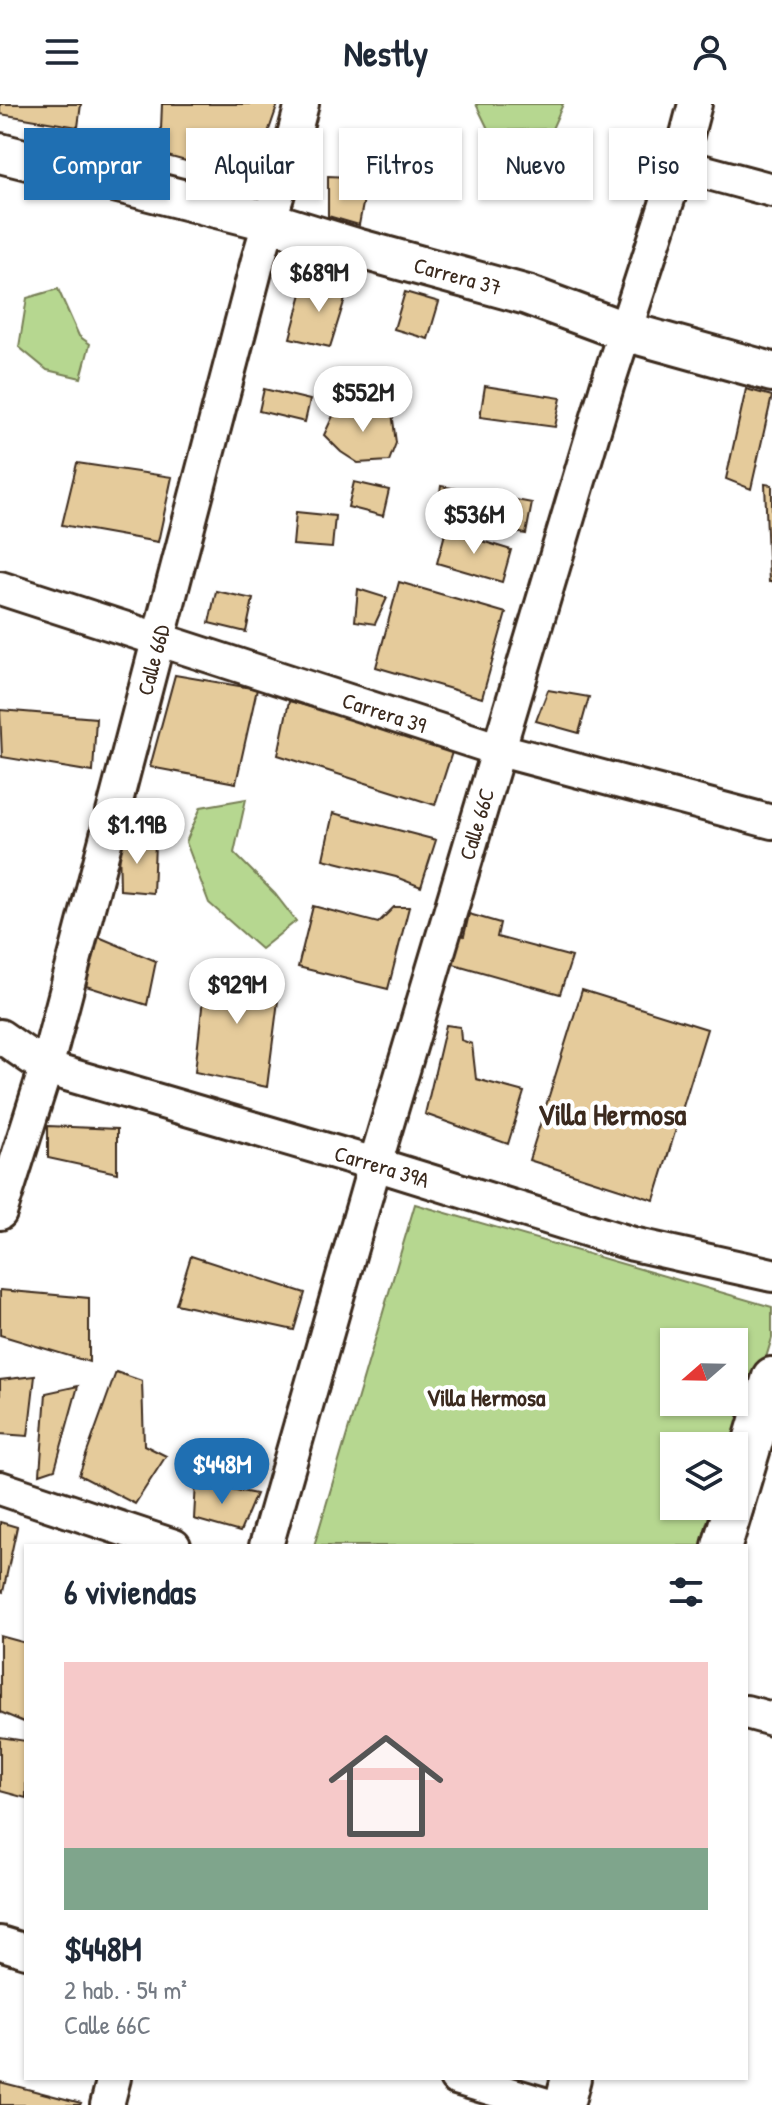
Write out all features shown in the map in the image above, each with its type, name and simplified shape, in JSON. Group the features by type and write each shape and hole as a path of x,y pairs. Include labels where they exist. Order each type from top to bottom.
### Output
{"street":[{"name":"Calle 66D","path":"0,1213 46,1068 268,221 302,104"},
{"name":"Calle 66C","path":"689,128 695,104"},
{"name":"Carrera 37","path":"0,153 268,221 527,295 624,331 772,372"},
{"path":"707,173 772,190"},
{"name":"Calle 66C","path":"267,1544 375,1164 624,331 667,200"},
{"name":"Carrera 39","path":"0,588 500,750 772,822"},
{"name":"Carrera 39A","path":"0,1036 46,1068 375,1164 633,1244 772,1275"},
{"path":"748,1458 772,1377"},
{"path":"0,1488 168,1544"},
{"path":"723,1544 730,1520"},
{"path":"748,1713 772,1719"},
{"path":"0,1943 24,1950"},
{"path":"107,2105 113,2080"},
{"path":"463,2080 547,2105"},
{"path":"564,2105 570,2080"}],"green space":[{"path":"476,104 563,104 552,128 488,128"},
{"path":"58,289 79,336 90,344 81,378 47,370 19,347 27,298"},
{"path":"246,799 234,853 275,894 296,921 261,949 209,903 186,842 201,807"},
{"path":"415,1204 772,1307 772,1338 748,1416 748,1328 660,1328 660,1416 748,1416 743,1432 660,1432 660,1520 716,1520 709,1544 315,1544"}],"building":[{"path":"0,104 81,104 78,127 0,114"},
{"path":"162,104 278,104 270,128 186,128 186,161 170,157 170,128 161,128"},
{"path":"328,176 339,177 339,200 364,200 359,225 328,216"},
{"path":"304,286 349,286 330,347 290,338"},
{"path":"405,292 439,302 428,339 394,329"},
{"path":"485,386 561,398 555,427 480,417"},
{"path":"264,389 310,400 305,422 259,411"},
{"path":"746,389 772,396 751,489 726,479"},
{"path":"338,405 392,412 396,443 389,461 358,463 324,435"},
{"path":"77,463 172,477 158,542 62,525"},
{"path":"354,482 389,490 383,516 348,507"},
{"path":"765,484 772,485 772,582 769,582"},
{"path":"441,486 532,503 526,534 436,517"},
{"path":"296,512 335,516 332,548 293,545"},
{"path":"446,530 511,550 502,582 437,563"},
{"path":"399,582 506,613 482,698 376,667"},
{"path":"358,589 387,598 375,624 355,621"},
{"path":"216,591 253,599 246,632 209,623"},
{"path":"175,675 257,689 236,783 150,767"},
{"path":"548,690 589,697 579,733 536,721"},
{"path":"289,701 454,746 435,805 278,755"},
{"path":"0,710 96,718 93,772 2,757"},
{"path":"333,813 436,840 421,887 396,877 323,859"},
{"path":"119,840 155,843 153,893 120,890"},
{"path":"313,906 378,923 394,907 409,907 388,989 298,967"},
{"path":"469,914 500,923 497,937 572,957 560,994 443,961 450,932 464,936"},
{"path":"94,935 156,961 147,1005 86,986"},
{"path":"207,962 280,985 267,1087 195,1072"},
{"path":"582,990 707,1029 654,1200 529,1160"},
{"path":"446,1025 460,1027 461,1040 472,1044 476,1079 524,1092 508,1144 425,1114"},
{"path":"48,1126 117,1129 117,1173 48,1158"},
{"path":"191,1256 305,1293 294,1330 176,1304"},
{"path":"0,1290 89,1298 89,1362 0,1335"},
{"path":"116,1372 142,1381 144,1445 166,1456 135,1504 79,1475"},
{"path":"35,1376 28,1436 0,1434 0,1380"},
{"path":"78,1386 55,1469 40,1474 46,1393"},
{"path":"196,1482 256,1494 240,1532 194,1519"},
{"path":"0,1522 17,1527 3,1592 0,1591"},
{"path":"0,1636 24,1642 24,1722 0,1712"},
{"path":"0,1737 24,1741 24,1797 0,1791"},
{"path":"0,2082 81,2103 0,2105"}],"district":[{"name":"Villa Hermosa","path":"612,1114"},
{"name":"Villa Hermosa","path":"486,1397"}]}
